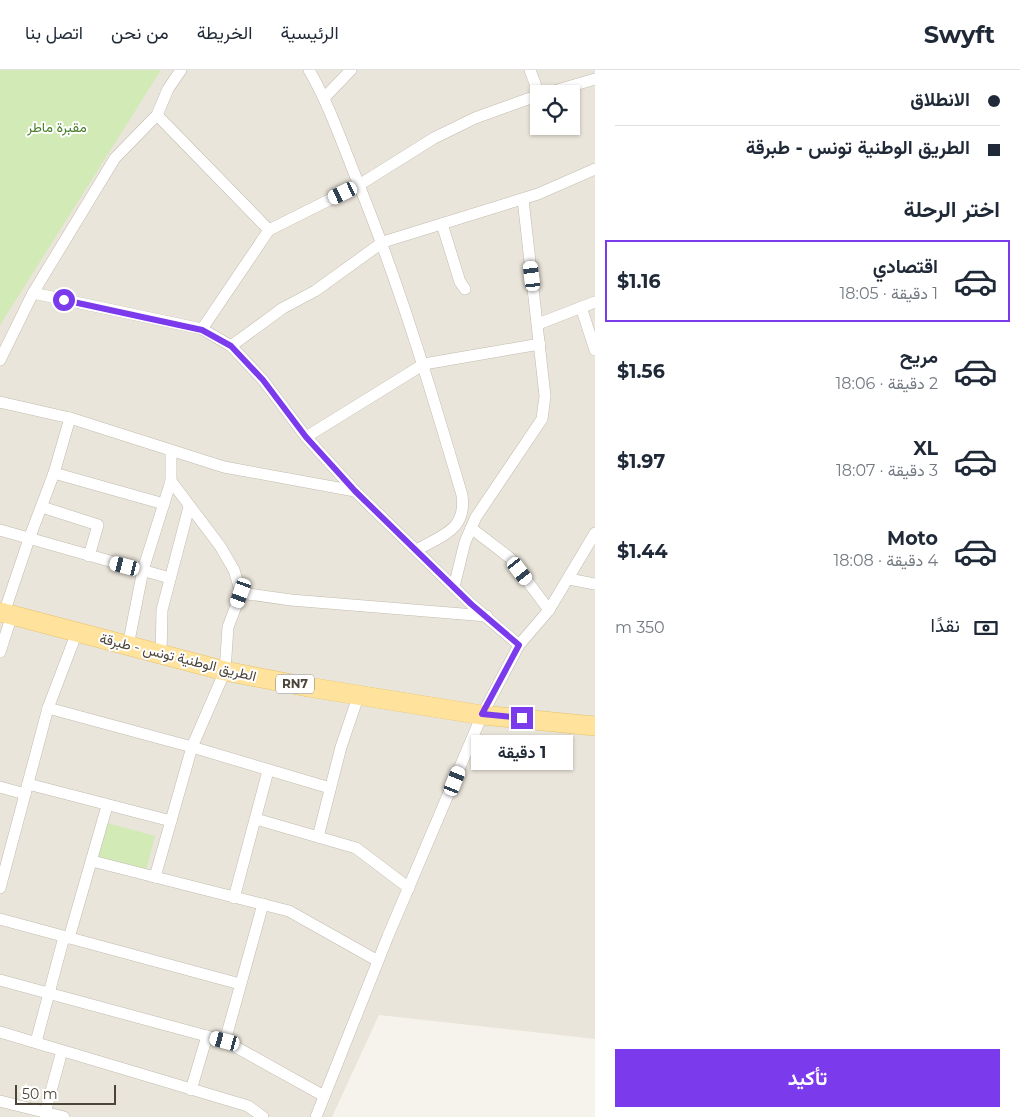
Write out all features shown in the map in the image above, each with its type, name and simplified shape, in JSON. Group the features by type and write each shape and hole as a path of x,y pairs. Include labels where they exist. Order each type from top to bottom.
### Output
{"main road":[{"name":"الطريق الوطنية تونس - طبرقة","path":"5,613 225,671 308,687 482,714 595,726"}],"street":[{"path":"0,360 33,292 115,158 157,115 168,89 181,70"},
{"path":"309,70 324,97 383,242 424,364 462,495 464,511 456,526 417,550"},
{"path":"324,97 351,70"},
{"path":"530,70 536,85"},
{"path":"575,85 595,79"},
{"path":"202,330 270,230 359,185 434,138 476,118 530,97"},
{"path":"157,115 270,230"},
{"path":"231,346 283,308 315,291 383,242 523,199 595,169"},
{"path":"454,587 461,558 476,517 543,415 546,403 523,199"},
{"path":"442,224 460,282 466,289"},
{"path":"33,292 202,330 231,346 263,380 306,437 355,491 454,587 519,645"},
{"path":"538,324 595,302"},
{"path":"581,307 595,350"},
{"path":"306,437 424,364 540,344"},
{"path":"1,404 70,418 224,467 355,491"},
{"path":"0,652 5,613 29,539 54,473 70,418"},
{"path":"128,646 143,570 171,481 171,450"},
{"path":"54,473 164,504"},
{"path":"155,877 192,747 225,671 228,627 241,593 234,570 220,546 171,481"},
{"path":"42,507 98,525 89,556"},
{"path":"161,654 162,610 189,507"},
{"path":"464,511 476,517"},
{"path":"471,528 510,558 549,610"},
{"path":"0,530 170,578"},
{"path":"316,1117 378,961 482,714 519,645 549,610 595,533"},
{"path":"569,579 595,584"},
{"path":"241,593 291,600 487,616"},
{"path":"0,888 48,708 77,632"},
{"path":"318,837 341,747 359,694"},
{"path":"48,708 192,747 330,788"},
{"path":"234,898 268,771"},
{"path":"0,787 27,789 171,821"},
{"path":"36,1042 107,806"},
{"path":"256,819 356,848 409,888"},
{"path":"92,861 289,911 378,961"},
{"path":"225,1041 264,904"},
{"path":"0,919 240,984"},
{"path":"0,980 50,992 225,1041 324,1096"},
{"path":"0,1032 248,1106 263,1117"},
{"path":"191,1090 207,1036"},
{"path":"45,1112 62,1051"},
{"path":"0,1101 64,1117"}],"shaded area":[{"path":"0,70 595,70 595,1039 379,1015 332,1117 0,1117"}],"green space":[{"name":"مقبرة ماطر","path":"0,70 161,70 0,325"},
{"path":"104,822 155,836 144,878 93,864"}],"route":[{"path":"64,300 202,330 231,346 263,380 306,437 355,491 471,604 519,645 482,714 522,718"}]}
